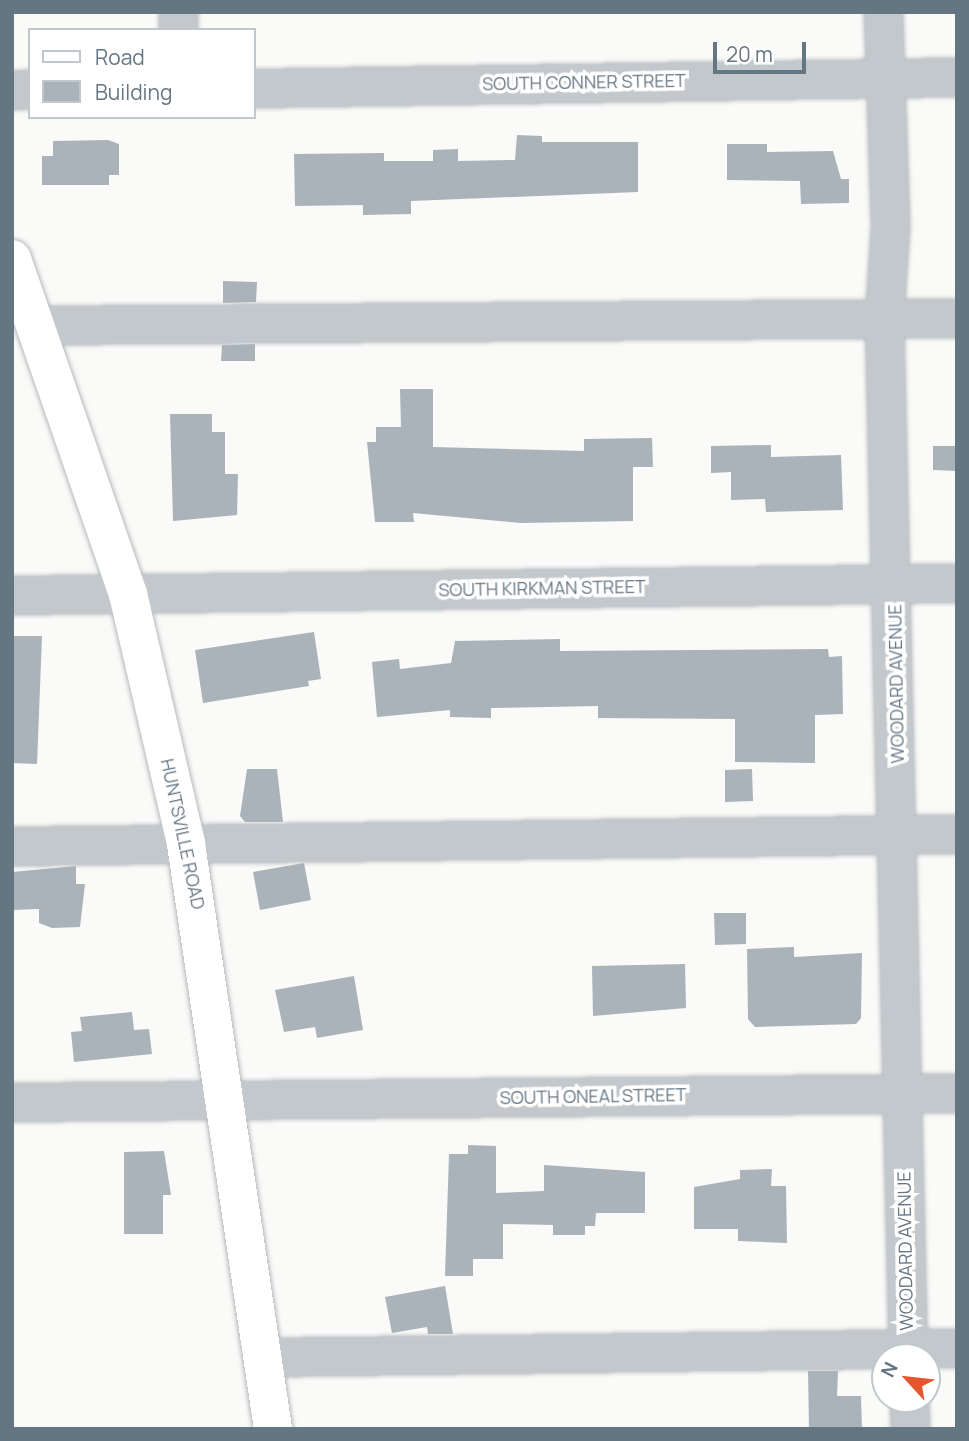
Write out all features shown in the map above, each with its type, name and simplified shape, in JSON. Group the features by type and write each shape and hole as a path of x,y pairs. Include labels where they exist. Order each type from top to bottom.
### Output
{"main road":[{"name":"HUNTSVILLE ROAD","path":"12,259 128,594 186,844 229,1100 272,1429"}],"street":[{"name":"WOODARD AVENUE","path":"883,12 890,227 884,319 900,835 901,1094 908,1343"},
{"name":"SOUTH CONNER STREET","path":"256,88 884,76 957,77"},
{"path":"37,325 957,318"},
{"name":"SOUTH KIRKMAN STREET","path":"12,594 957,583"},
{"path":"12,846 957,834"},
{"name":"SOUTH ONEAL STREET","path":"12,1102 957,1093"},
{"path":"263,1357 871,1353"}],"building":[{"path":"517,135 542,136 542,142 638,142 638,192 411,201 411,214 363,215 363,205 295,206 294,154 384,153 384,161 433,161 433,150 458,149 458,161 515,160"},
{"path":"108,140 119,144 119,175 109,175 109,185 42,185 42,156 53,156 53,141"},
{"path":"727,144 767,144 767,152 833,151 841,179 849,179 849,203 801,204 800,181 727,180"},
{"path":"223,281 257,282 256,302 223,303"},
{"path":"255,344 255,361 221,361 222,345"},
{"path":"400,389 433,389 433,447 584,451 584,439 652,438 653,467 633,467 633,521 521,523 413,513 414,522 375,522 367,442 376,442 376,427 401,427"},
{"path":"170,414 212,414 212,432 225,432 225,474 238,474 237,515 173,521"},
{"path":"771,445 771,457 841,455 843,510 766,512 765,499 731,500 731,472 711,473 711,446"},
{"path":"933,446 957,446 957,471 933,470"},
{"path":"314,632 321,679 308,681 309,686 203,703 195,650"},
{"path":"12,636 42,636 37,764 12,763"},
{"path":"560,639 560,651 828,649 829,657 842,656 843,714 815,715 815,763 735,762 735,719 598,718 598,706 491,708 491,718 450,717 450,710 377,717 372,662 399,659 400,669 451,663 455,641"},
{"path":"247,769 277,769 283,822 245,822 240,816"},
{"path":"752,769 753,801 725,802 725,770"},
{"path":"304,863 311,900 260,910 253,872"},
{"path":"76,866 76,884 85,884 80,927 52,928 39,923 39,909 12,910 12,872"},
{"path":"714,913 746,913 746,944 715,945"},
{"path":"794,947 794,957 862,953 861,1018 856,1024 755,1027 748,1019 747,949"},
{"path":"685,964 686,1008 593,1016 592,966"},
{"path":"354,976 363,1030 317,1038 315,1027 284,1032 275,990"},
{"path":"132,1012 134,1030 149,1029 152,1054 74,1062 71,1032 82,1031 80,1017"},
{"path":"468,1145 496,1146 496,1193 544,1191 544,1165 645,1172 645,1213 596,1213 595,1226 585,1226 585,1235 553,1235 553,1225 503,1224 503,1259 473,1259 473,1276 445,1276 449,1154 468,1154"},
{"path":"164,1151 171,1195 163,1195 163,1234 124,1234 124,1152"},
{"path":"772,1169 771,1186 786,1186 787,1243 738,1241 738,1229 694,1229 694,1187 740,1179 740,1170"},
{"path":"445,1286 453,1334 428,1334 427,1327 392,1333 385,1297"},
{"path":"808,1371 838,1371 837,1396 861,1396 862,1429 809,1429"}]}
